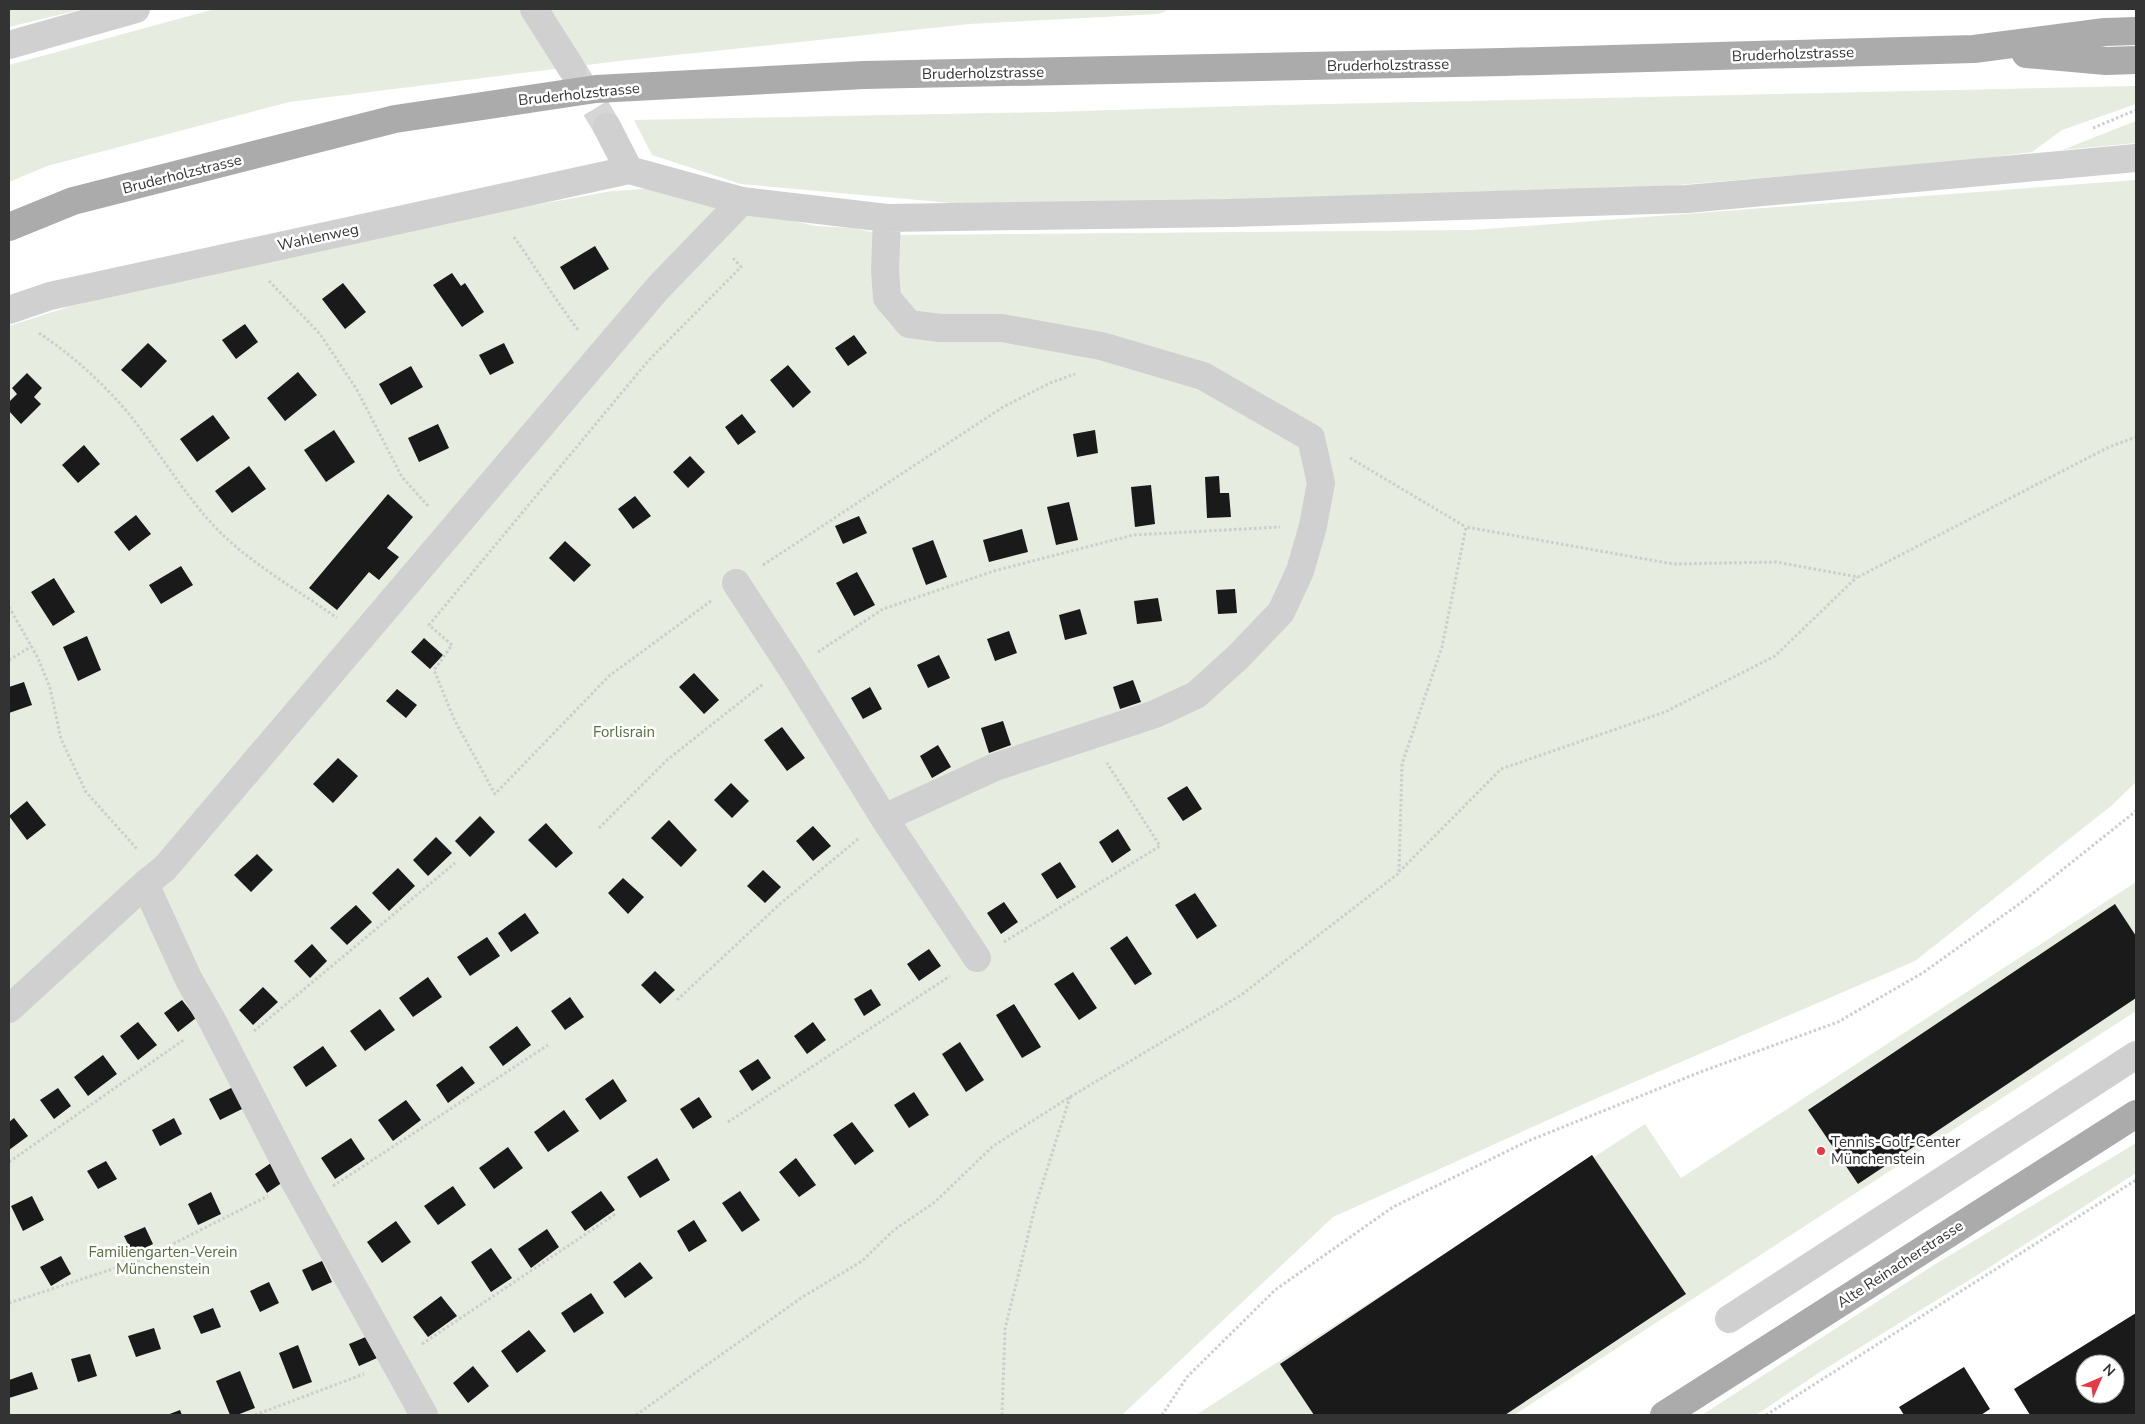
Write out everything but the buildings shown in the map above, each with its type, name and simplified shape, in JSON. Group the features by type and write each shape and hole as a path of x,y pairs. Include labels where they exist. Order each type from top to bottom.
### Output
{"main road":[{"name":"Bruderholzstrasse","path":"9,227 74,201 395,119 596,89 864,75 1503,62 1974,49 2105,32 2136,31"},
{"name":"Bruderholzstrasse","path":"1974,49 2106,61 2136,60"},
{"name":"Alte Reinacherstrasse","path":"1664,1415 2136,1114"}],"street":[{"path":"9,45 136,9"},
{"path":"534,9 572,69"},
{"path":"607,127 629,170 742,201 886,218 1221,213 1687,199 2136,158"},
{"name":"Wahlenweg","path":"9,310 50,296 629,170"},
{"path":"9,1009 145,884 165,868 658,288 742,201"},
{"path":"884,818 995,767 1155,714 1196,695 1238,657 1281,612 1300,570 1313,526 1321,483 1311,438 1203,376 1101,346 1002,328 940,328 909,324 887,298 884,270 886,218"},
{"path":"736,583 792,668 884,818 977,958"},
{"path":"145,884 189,980 212,1020 227,1053 301,1193 424,1415"},
{"path":"1729,1318 2136,1055"}],"path":[{"path":"495,794 454,719 434,670 452,645 429,625 648,361 741,267 710,236"},
{"path":"514,237 560,306 582,335 604,352"},
{"path":"239,254 300,310 320,334 357,390 402,477 430,509"},
{"path":"31,329 54,343 88,372 128,414 212,524 239,551 329,613"},
{"path":"636,1415 801,1298 862,1261 894,1230 935,1202 992,1146 1241,995 1399,872 1501,769 1665,712 1775,656 1858,577 2109,447 2136,437"},
{"path":"1311,438 1343,454 1466,527 1673,564 1776,562 1858,577"},
{"path":"599,828 667,760 771,678 792,668 883,608 994,571 1133,535 1313,526"},
{"path":"1399,872 1402,764 1442,647 1466,527"},
{"path":"9,607 32,646 50,688 61,739 86,792 136,848"},
{"path":"9,660 32,646"},
{"path":"1162,1415 1187,1376 1275,1290 1393,1207 1528,1141 1703,1071 1838,1022 1924,972 2022,902 2136,811"},
{"path":"677,1000 781,903 884,818"},
{"path":"227,1053 455,863"},
{"path":"9,1162 212,1020"},
{"path":"9,1303 143,1259 301,1193 548,1045"},
{"path":"1002,1415 1005,1329 1035,1207 1070,1097"},
{"path":"1766,1415 2136,1180"},
{"path":"254,1415 395,1362 617,1213"}],"green space":[{"path":"9,9 83,9 9,27"},
{"path":"215,9 1170,9 1159,14 969,24 619,61 289,102 47,166 9,182 9,65"},
{"path":"2136,86 2136,104 2062,130 2032,152 1956,162 1604,191 985,206 741,184 652,155 634,120 1050,112"},
{"path":"2136,121 2136,143 2062,150"},
{"path":"2136,180 2136,782 2111,806 1915,961 1588,1102 1333,1217 1122,1415 9,1415 9,326 71,306 356,238 612,191 658,188 815,226 853,228 886,235 1473,230"},
{"name":"Tennis-Golf-Center Münchenstein","path":"2136,882 2136,1011 1514,1415 1196,1415 1645,1124 1681,1178"},
{"path":"2136,1143 2136,1173 1979,1274 1820,1372 1756,1415 1702,1415 1934,1265"}],"tunnel":[{"path":"574,72 607,127"}],"place":[{"name":"Tennis-Golf-Center Münchenstein","path":"1821,1151"}],"park label":[{"name":"Forlisrain","path":"624,732"},
{"name":"Familiengarten-Verein Münchenstein","path":"163,1260"}]}
